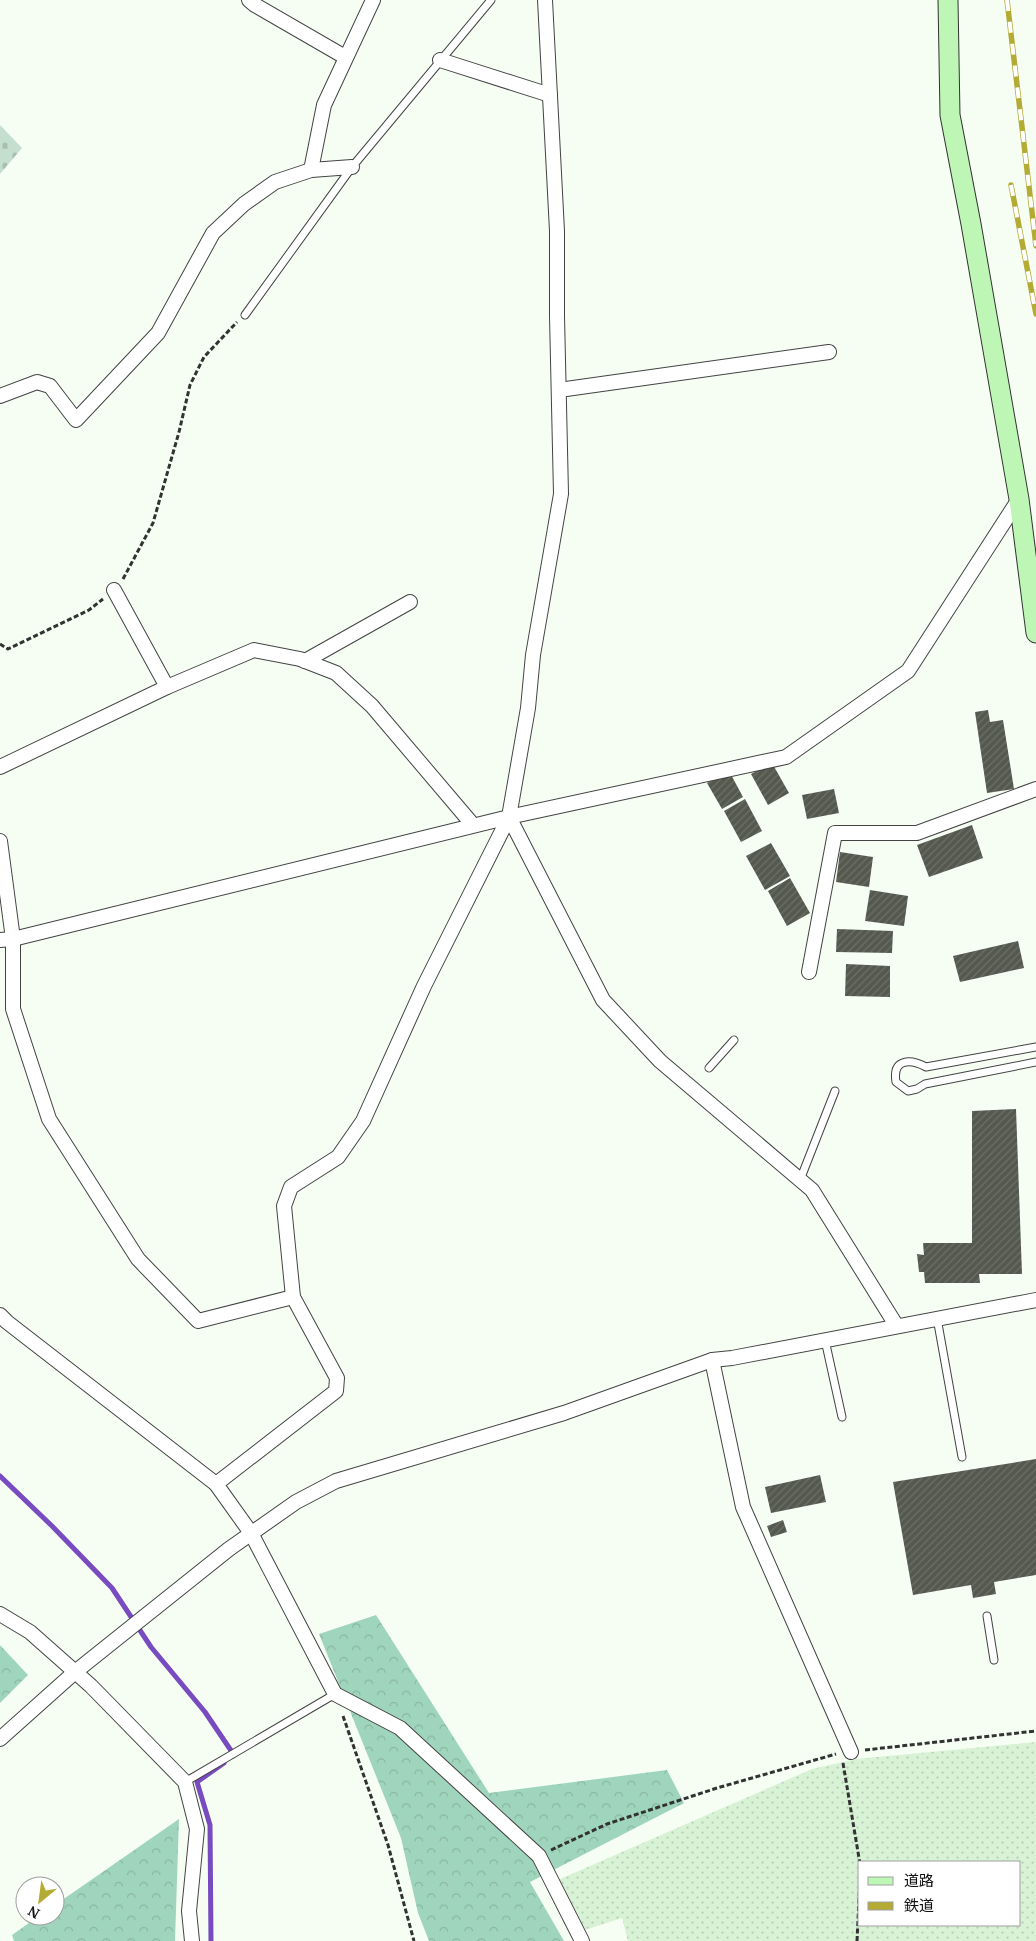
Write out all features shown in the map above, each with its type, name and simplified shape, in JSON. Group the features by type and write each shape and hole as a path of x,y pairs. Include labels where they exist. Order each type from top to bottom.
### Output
{"street":[{"path":"249,0 345,57"},
{"path":"311,170 324,104 373,0"},
{"path":"216,1484 336,1391 337,1378 293,1297 284,1206 291,1187 338,1157 363,1121 424,986 510,817 528,708 534,655 562,494 557,231 545,0"},
{"path":"948,0 950,115 1020,499 1036,633"},
{"path":"440,60 550,95"},
{"path":"0,396 36,382 50,386 76,420 158,333 214,233 244,204 276,182 311,170 352,167"},
{"path":"559,390 829,352"},
{"path":"6,940 473,825 786,757 908,671 1020,499"},
{"path":"114,590 167,687"},
{"path":"305,661 410,602"},
{"path":"0,767 167,687 254,650 305,661 336,673 372,706 473,825"},
{"path":"809,972 835,833 917,833 1036,788"},
{"path":"510,817 602,1000 660,1061 812,1190 896,1325"},
{"path":"0,841 6,940 13,1009 49,1119 138,1259 198,1321 293,1297"},
{"path":"0,1739 75,1672 251,1533 296,1502 336,1481 564,1413 712,1360 1036,1300"},
{"path":"0,1315 216,1484 251,1533 335,1694 400,1728 540,1856 582,1941"},
{"path":"712,1360 743,1507 846,1752"},
{"path":"0,1614 30,1632 75,1672 185,1782 196,1830 189,1911 192,1941"}],"lane":[{"path":"245,315 352,167 491,0"},
{"path":"709,1068 734,1040"},
{"path":"1036,1047 926,1067 912,1061 904,1062 898,1067 895,1075 896,1082 908,1091 917,1089 925,1084 1036,1062"},
{"path":"800,1180 835,1091"},
{"path":"937,1318 962,1457"},
{"path":"825,1340 842,1417"},
{"path":"987,1616 994,1660"},
{"path":"185,1782 335,1694"}],"path":[{"path":"0,644 8,648 89,610 120,585 153,523 179,432 190,385 204,357 245,315"},
{"path":"335,1694 388,1845 414,1941"},
{"path":"540,1856 607,1824 717,1788 846,1752 1036,1731"},
{"path":"846,1752 860,1861"},
{"path":"857,1941 858,1920"}],"green space":[{"path":"0,125 22,148 0,174"},
{"path":"376,1615 489,1793 667,1770 684,1803 530,1882 564,1941 429,1941 418,1913 401,1838 319,1634"},
{"path":"0,1645 28,1675 0,1703"},
{"path":"1036,1742 1036,1941 628,1941 622,1918 585,1930 558,1880 812,1769 856,1759"},
{"path":"179,1819 175,1941 14,1941 12,1935 25,1926 65,1926 65,1898"}],"building":[{"path":"988,710 990,722 1003,720 1014,789 987,793 975,712"},
{"path":"772,763 789,793 768,805 751,774"},
{"path":"729,771 743,797 722,809 707,783"},
{"path":"834,789 839,813 807,819 802,795"},
{"path":"745,799 762,831 741,842 724,811"},
{"path":"972,825 983,858 929,877 917,845"},
{"path":"771,843 790,876 765,890 746,856"},
{"path":"840,852 873,857 869,887 836,882"},
{"path":"790,878 810,913 787,926 768,891"},
{"path":"870,890 908,896 904,926 865,921"},
{"path":"837,929 893,931 892,953 836,952"},
{"path":"1018,941 1024,968 960,982 953,956"},
{"path":"846,964 890,966 890,997 845,996"},
{"path":"1016,1109 1022,1274 979,1274 980,1283 925,1283 924,1272 919,1272 917,1254 924,1255 923,1243 972,1243 972,1111"},
{"path":"1036,1459 1036,1575 994,1582 996,1594 973,1598 971,1585 913,1595 893,1482"},
{"path":"820,1475 826,1502 771,1513 765,1487"},
{"path":"783,1520 787,1532 771,1537 767,1526"}],"waterway":[{"path":"0,1476 112,1588 151,1647 205,1712 233,1756"},
{"path":"211,1941 210,1825 197,1782 224,1763"}],"railway":[{"path":"1007,0 1036,246"},
{"path":"1011,185 1036,314"}]}
